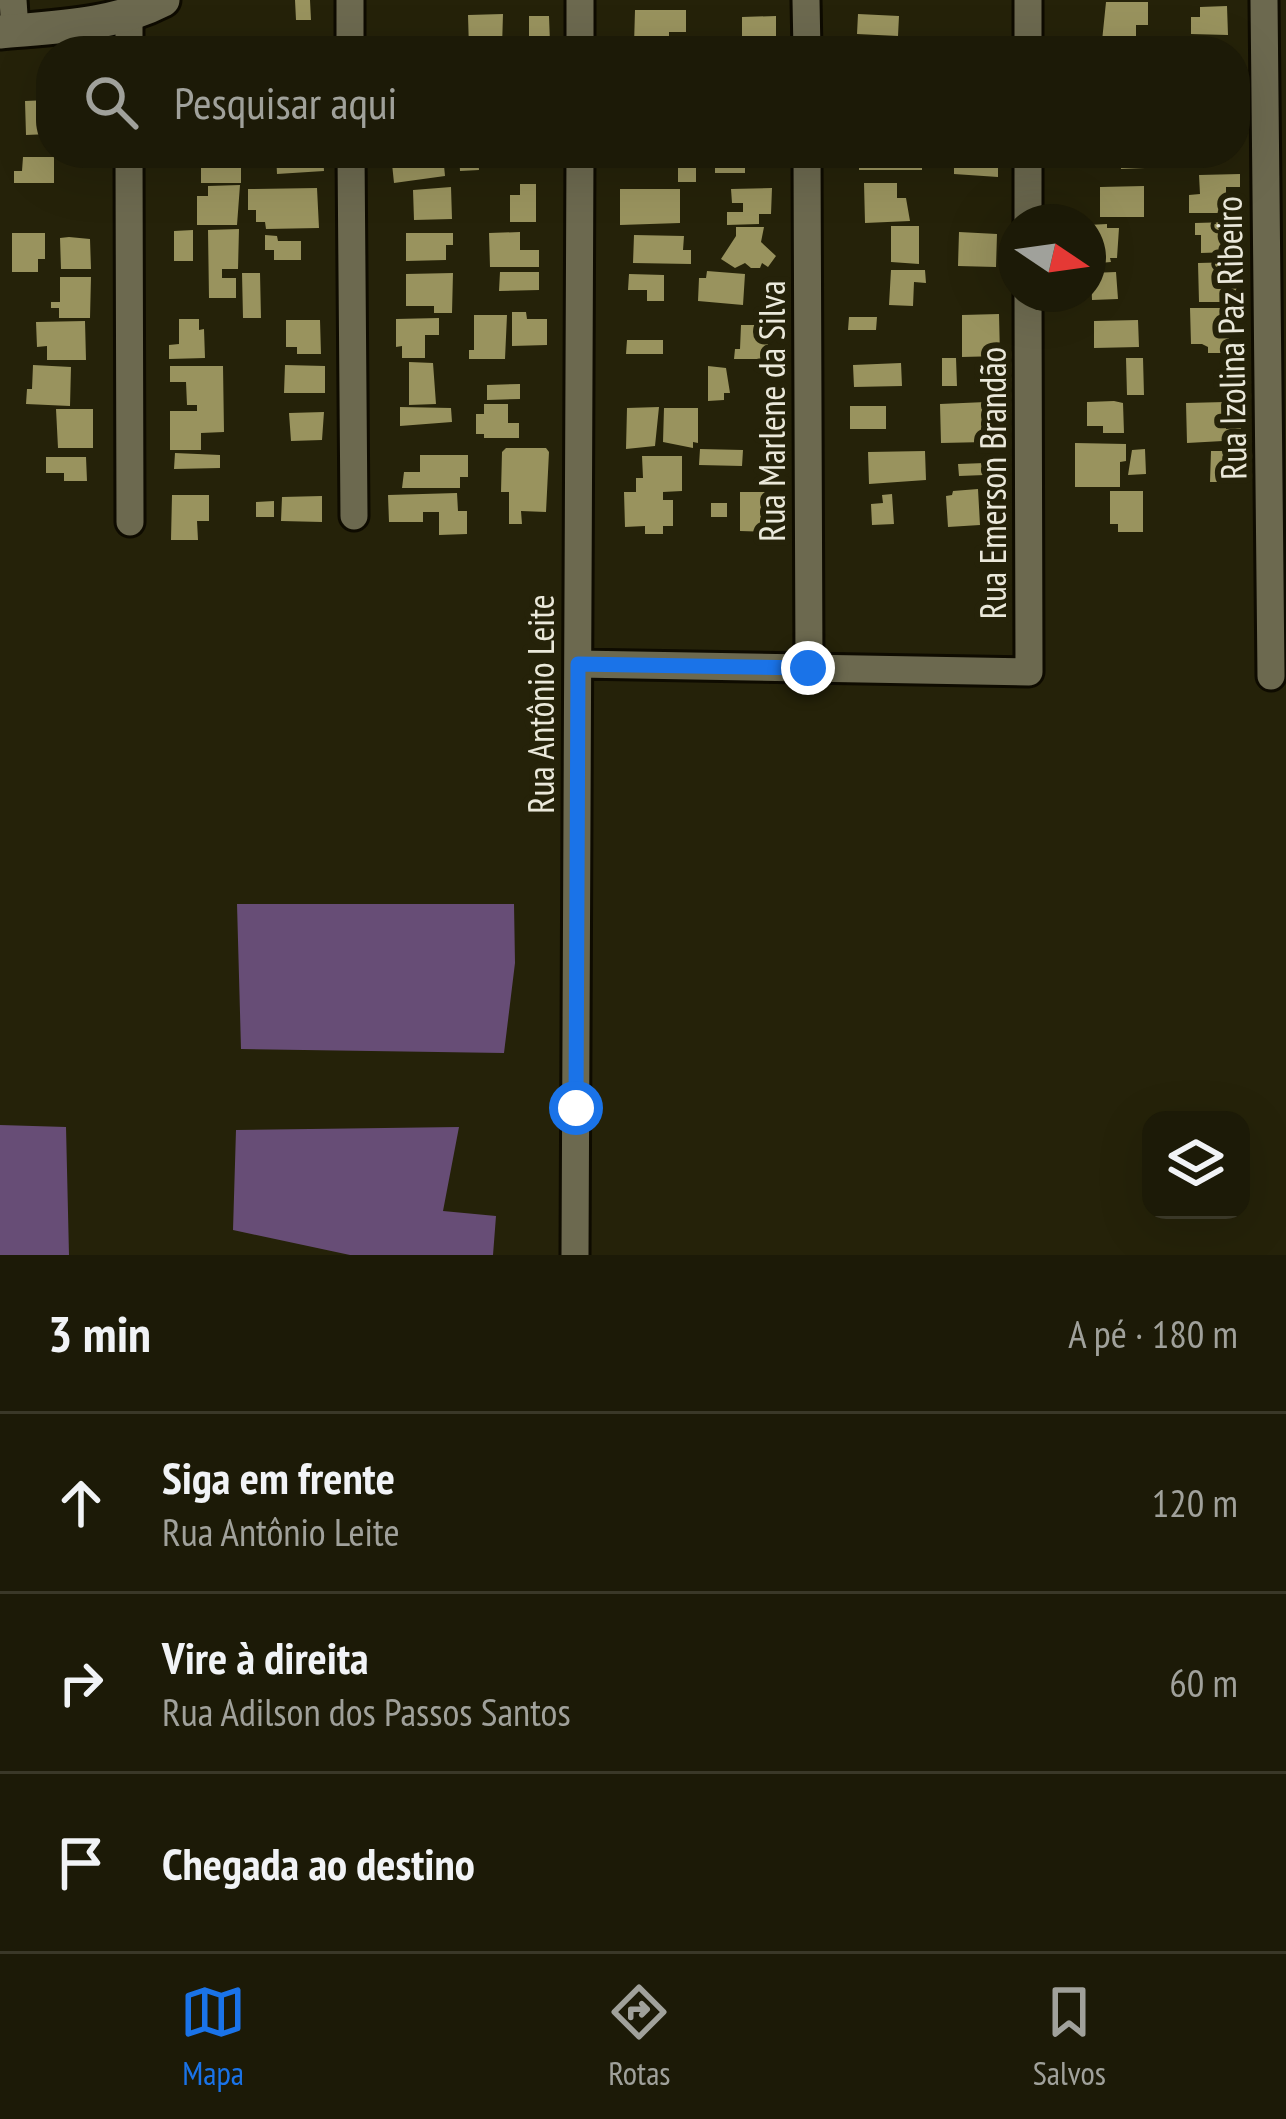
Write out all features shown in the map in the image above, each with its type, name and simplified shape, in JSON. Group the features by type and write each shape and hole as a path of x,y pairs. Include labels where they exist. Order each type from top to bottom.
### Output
{"street":[{"path":"9,21 129,16 164,0"},
{"path":"350,0 350,36"},
{"path":"580,0 580,36"},
{"path":"806,0 807,36"},
{"path":"1028,0 1028,36"},
{"name":"Rua Izolina Paz Ribeiro","path":"1264,0 1271,676"},
{"path":"129,16 129,36"},
{"path":"129,168 130,522"},
{"path":"351,168 354,516"},
{"name":"Rua Antônio Leite","path":"575,1255 580,168"},
{"name":"Rua Marlene da Silva","path":"807,168 808,668"},
{"path":"1028,168 1028,204"},
{"name":"Rua Emerson Brandão","path":"808,668 1029,672 1028,312"},
{"path":"578,664 808,668"}],"shaded area":[{"path":"237,904 514,904 515,963 504,1053 241,1049"},
{"path":"0,1125 66,1127 69,1255 0,1255"},
{"path":"459,1127 443,1211 496,1216 493,1255 350,1255 233,1230 236,1130"}],"building":[{"path":"295,0 310,0 311,20 296,20"},
{"path":"1106,2 1148,2 1148,25 1136,25 1136,36 1103,36"},
{"path":"1227,6 1228,35 1191,34 1191,17 1200,17 1200,7"},
{"path":"635,10 686,10 686,32 634,36"},
{"path":"503,14 502,36 469,36 468,15"},
{"path":"858,14 899,16 898,36 857,34"},
{"path":"529,16 549,16 550,36 529,36"},
{"path":"776,16 776,36 742,36 742,17"},
{"path":"25,101 36,101 36,135 26,135"},
{"path":"23,157 36,157 36,168 54,168 54,183 14,183 14,171 22,171"},
{"path":"201,168 241,168 241,183 201,183"},
{"path":"277,168 324,168 324,171 277,174"},
{"path":"392,168 444,168 445,176 394,183"},
{"path":"678,168 696,168 696,182 678,182"},
{"path":"715,168 745,168 745,173 715,173"},
{"path":"859,168 922,168 922,170"},
{"path":"954,168 998,168 998,177 954,174"},
{"path":"1240,174 1240,187 1226,187 1226,213 1189,213 1189,195 1200,194 1199,175"},
{"path":"864,183 897,183 897,198 906,198 910,221 865,223"},
{"path":"520,184 536,184 536,222 510,222 510,195 520,195"},
{"path":"240,185 237,225 197,225 197,196 208,196 208,186"},
{"path":"1144,186 1144,217 1106,217 1100,187"},
{"path":"451,187 452,219 414,220 413,190"},
{"path":"317,188 319,228 266,229 265,222 256,222 256,210 248,210 248,189"},
{"path":"772,188 771,214 759,214 759,224 727,225 727,212 743,212 743,203 732,203 731,189"},
{"path":"620,189 680,189 680,223 620,225"},
{"path":"1230,222 1230,252 1201,253 1195,223"},
{"path":"1106,224 1119,228 1117,258 1106,262"},
{"path":"891,226 919,226 919,264 891,262"},
{"path":"736,227 764,227 761,242 776,256 768,267 762,263 760,268 751,268 745,263 735,268 721,259 736,236"},
{"path":"239,229 238,269 222,269 222,278 236,278 236,298 209,298 208,230"},
{"path":"193,230 193,261 174,261 174,231"},
{"path":"520,232 520,250 539,250 539,267 490,267 489,233"},
{"path":"959,232 997,234 996,267 958,266"},
{"path":"12,233 45,233 45,259 38,259 38,272 12,272"},
{"path":"406,233 453,233 453,245 446,245 446,260 406,261"},
{"path":"265,235 277,236 278,241 301,241 301,260 274,260 274,250 265,250"},
{"path":"634,235 684,236 683,250 691,250 691,264 633,263"},
{"path":"60,238 90,239 91,269 61,269"},
{"path":"1236,262 1237,302 1199,302 1198,263"},
{"path":"891,270 925,270 926,283 914,282 913,306 889,305"},
{"path":"707,271 745,274 743,305 698,301 699,278 706,278"},
{"path":"500,272 539,272 539,290 499,291"},
{"path":"1106,272 1116,272 1118,299 1106,299"},
{"path":"242,273 260,273 261,318 243,318"},
{"path":"453,273 452,313 434,313 434,306 406,306 406,274"},
{"path":"629,274 664,275 664,301 647,301 647,290 628,290"},
{"path":"60,277 91,277 90,318 59,318 59,308 51,308 51,302 60,302"},
{"path":"1190,308 1242,308 1242,315 1229,316 1229,353 1208,353 1208,347 1191,344"},
{"path":"512,312 526,312 527,319 547,319 547,345 512,346"},
{"path":"999,314 1000,356 962,357 962,315"},
{"path":"474,315 507,315 505,359 469,359 469,350 474,350"},
{"path":"849,317 877,317 876,330 848,330"},
{"path":"439,318 439,335 425,335 425,358 402,358 402,346 396,347 396,319"},
{"path":"179,319 199,319 205,358 169,359 169,345 179,344"},
{"path":"286,320 320,320 321,354 297,354 297,347 286,347"},
{"path":"1138,320 1139,347 1094,348 1094,321"},
{"path":"85,321 86,360 47,360 47,346 37,347 36,322"},
{"path":"741,325 768,325 768,359 734,359 735,349 740,349"},
{"path":"627,340 663,340 663,354 626,354"},
{"path":"942,358 956,358 957,386 942,386"},
{"path":"1126,358 1143,358 1144,395 1127,395"},
{"path":"409,362 433,363 436,404 409,405"},
{"path":"901,363 902,386 854,387 853,365"},
{"path":"33,365 71,367 70,406 26,404"},
{"path":"285,365 325,366 325,393 284,393"},
{"path":"170,366 223,366 224,432 201,433 201,450 170,450 170,411 197,411 197,405 187,405 186,382 170,382"},
{"path":"708,366 726,368 730,393 724,393 724,400 708,401"},
{"path":"520,384 520,399 487,400 487,385"},
{"path":"986,402 986,442 941,443 940,404"},
{"path":"1087,402 1123,403 1124,433 1103,433 1103,426 1087,426"},
{"path":"1225,402 1226,429 1241,428 1241,440 1187,443 1186,403"},
{"path":"484,404 508,404 508,423 519,423 519,438 476,434 476,414 484,414"},
{"path":"850,406 886,406 886,429 850,429"},
{"path":"400,407 451,408 452,422 400,426"},
{"path":"659,407 655,446 626,449 627,408"},
{"path":"664,408 698,408 698,443 693,442 693,448 663,442"},
{"path":"56,409 93,409 93,448 58,448"},
{"path":"324,412 322,440 291,441 289,413"},
{"path":"1075,443 1126,444 1120,487 1075,487"},
{"path":"506,448 546,448 549,452 546,512 521,511 522,524 509,524 509,492 501,492"},
{"path":"700,449 743,450 742,466 699,465"},
{"path":"1145,449 1146,474 1128,475 1132,450"},
{"path":"925,451 926,480 869,484 868,452"},
{"path":"1211,451 1240,451 1240,482 1210,482"},
{"path":"175,453 220,455 220,468 174,469"},
{"path":"420,455 468,455 468,477 460,477 460,488 402,488 404,472 420,472"},
{"path":"642,456 682,456 682,491 663,492 663,500 673,500 673,526 663,526 663,534 645,534 645,526 625,527 624,492 636,492 636,478 643,478"},
{"path":"46,457 86,457 87,481 64,481 64,473 46,473"},
{"path":"985,463 985,475 959,476 958,464"},
{"path":"978,489 980,525 948,527 946,496"},
{"path":"1110,491 1143,491 1143,532 1118,532 1118,524 1110,524"},
{"path":"740,492 774,492 774,532 740,531"},
{"path":"457,493 458,511 467,511 467,534 439,535 439,512 423,512 423,522 389,522 388,495"},
{"path":"892,494 894,524 872,525 871,504 883,503 882,495"},
{"path":"172,495 209,495 209,521 197,521 198,540 171,540"},
{"path":"322,496 322,522 281,521 282,497"},
{"path":"274,501 274,517 256,517 256,502"},
{"path":"711,503 727,503 727,517 711,517"}],"route":[{"path":"576,1108 578,664 808,668"}]}
